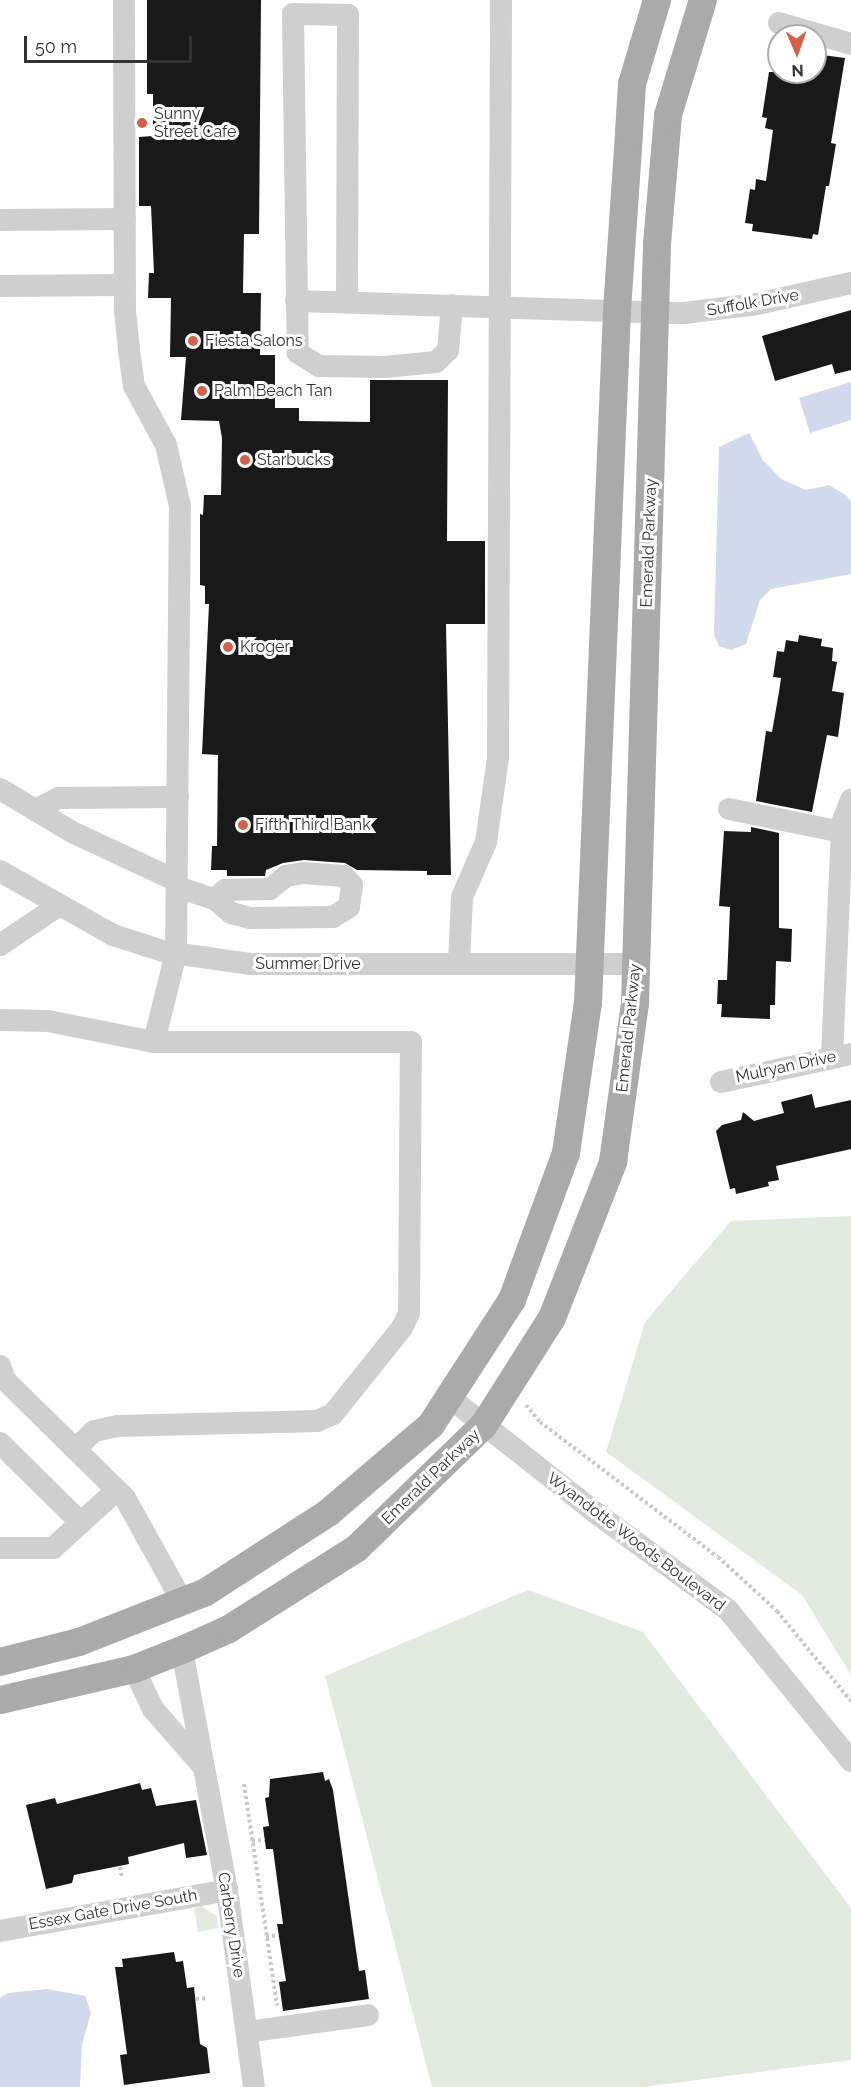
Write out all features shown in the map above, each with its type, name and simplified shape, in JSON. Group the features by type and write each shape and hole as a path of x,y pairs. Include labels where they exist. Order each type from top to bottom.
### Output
{"main road":[{"path":"0,1662 79,1642 206,1592 328,1513 430,1425 512,1300 566,1154 590,963 617,310 632,84 657,0"},
{"name":"Emerald Parkway","path":"0,1700 134,1669 182,1650 229,1629 357,1548 484,1425 552,1318 613,1162 635,1004 657,244 668,115 703,0"}],"street":[{"path":"124,0 125,285 134,386 166,445 180,506 176,953 154,1042"},
{"path":"459,963 462,897 486,842 498,758 501,0"},
{"path":"347,302 348,15 293,14 298,352 319,366 385,367 436,362 447,350 452,305"},
{"path":"779,23 851,44"},
{"path":"0,220 125,219"},
{"name":"Suffolk Drive","path":"296,301 656,312 717,311 851,283"},
{"path":"0,286 125,285"},
{"path":"0,789 72,832 177,884 215,899 231,913 250,918 333,917 349,907 352,885 344,876 303,873 286,876 270,889 225,890 215,899"},
{"path":"35,810 59,798 178,797"},
{"path":"842,1055 842,832 851,800"},
{"path":"729,809 842,832"},
{"name":"Summer Drive","path":"0,871 58,906 113,935 176,953 250,964 636,964"},
{"path":"0,945 58,906"},
{"path":"0,1020 48,1021 154,1042 411,1042 409,1313 402,1328 333,1414 317,1421 117,1426 94,1431 75,1449"},
{"name":"Mulryan Drive","path":"721,1082 842,1055"},
{"path":"0,1366 5,1380 117,1490 173,1578 182,1601"},
{"name":"Wyandotte Woods Boulevard","path":"449,1397 728,1610 851,1761"},
{"path":"0,1443 81,1523"},
{"path":"0,1548 53,1548 117,1490"},
{"name":"Carberry Drive","path":"182,1650 200,1741 201,1764 227,1890 254,2087"},
{"name":"Carberry Drive","path":"134,1669 153,1709 201,1764"},
{"name":"Essex Gate Drive South","path":"0,1931 227,1890"},
{"path":"247,2032 368,2015"}],"path":[{"path":"525,1405 540,1422 718,1557 777,1611 851,1701"},
{"path":"244,1784 278,2012"},
{"path":"252,1841 265,1840"},
{"path":"120,1867 122,1877"},
{"path":"266,1937 279,1935"},
{"path":"196,1999 208,1998"}],"shaded area":[{"path":"851,1216 851,1675 802,1595 606,1452 645,1322 731,1221"},
{"path":"528,1590 643,1632 851,1908 851,2060 643,2087 432,2087 325,1676"},
{"path":"201,1906 217,1916 218,1928 198,1932 194,1908"}],"water":[{"path":"851,382 851,420 810,433 799,398"},
{"path":"749,433 763,460 781,479 806,490 829,485 847,496 851,502 851,574 771,589 760,600 746,644 731,650 719,646 714,635 719,447"},
{"path":"48,1989 85,1996 91,2013 82,2044 80,2087 0,2087 0,1998 8,1993"}],"building":[{"path":"147,0 261,0 259,234 244,234 243,293 261,293 260,355 275,355 275,408 299,408 299,421 370,422 370,380 448,380 447,541 485,541 485,624 446,624 451,875 427,875 427,871 357,870 345,863 304,860 283,863 266,870 265,876 227,876 227,870 211,870 212,846 217,846 218,755 202,754 209,604 205,604 205,586 200,585 200,514 203,515 204,495 221,495 222,438 219,421 181,420 186,357 170,357 171,298 148,298 149,273 154,273 151,206 139,206 139,137 153,136 153,94 147,94"},
{"path":"827,56 845,58 831,143 836,144 829,186 826,186 818,235 813,234 812,239 752,231 753,224 745,223 750,189 755,190 756,179 766,181 773,130 765,128 767,118 762,117 767,84 827,84"},
{"path":"851,310 851,370 835,374 832,364 775,381 762,336"},
{"path":"799,635 822,639 821,646 833,648 832,661 837,662 832,691 844,693 838,737 827,735 812,812 756,801 766,731 772,732 781,678 773,677 777,651 784,652 786,640 798,642"},
{"path":"751,827 779,833 779,928 792,929 791,962 776,961 775,1005 770,1005 770,1019 721,1017 722,1004 717,1004 718,980 727,980 730,907 719,906 724,831 751,832"},
{"path":"812,1094 815,1108 851,1100 851,1149 776,1166 779,1180 768,1182 769,1186 736,1194 735,1188 730,1189 716,1131 722,1125 741,1120 743,1112 754,1121 784,1113 781,1102"},
{"path":"323,1772 325,1781 329,1779 333,1790 359,1971 365,1970 369,1999 283,2011 279,1982 286,1981 277,1924 283,1924 273,1849 266,1849 263,1827 269,1826 265,1798 269,1797 270,1779"},
{"path":"140,1783 142,1790 151,1788 156,1806 196,1800 207,1855 186,1858 184,1843 128,1857 129,1864 74,1875 72,1883 46,1889 26,1805 55,1798 57,1804"},
{"path":"174,1952 176,1962 183,1961 187,1988 194,1987 200,2044 207,2048 210,2073 124,2085 120,2055 127,2054 115,1967 123,1967 122,1959"}],"place":[{"name":"Sunny Street Cafe","path":"142,123"},
{"name":"Fiesta Salons","path":"193,341"},
{"name":"Palm Beach Tan","path":"202,391"},
{"name":"Starbucks","path":"245,460"},
{"name":"Kroger","path":"228,647"},
{"name":"Fifth Third Bank","path":"243,825"}]}
